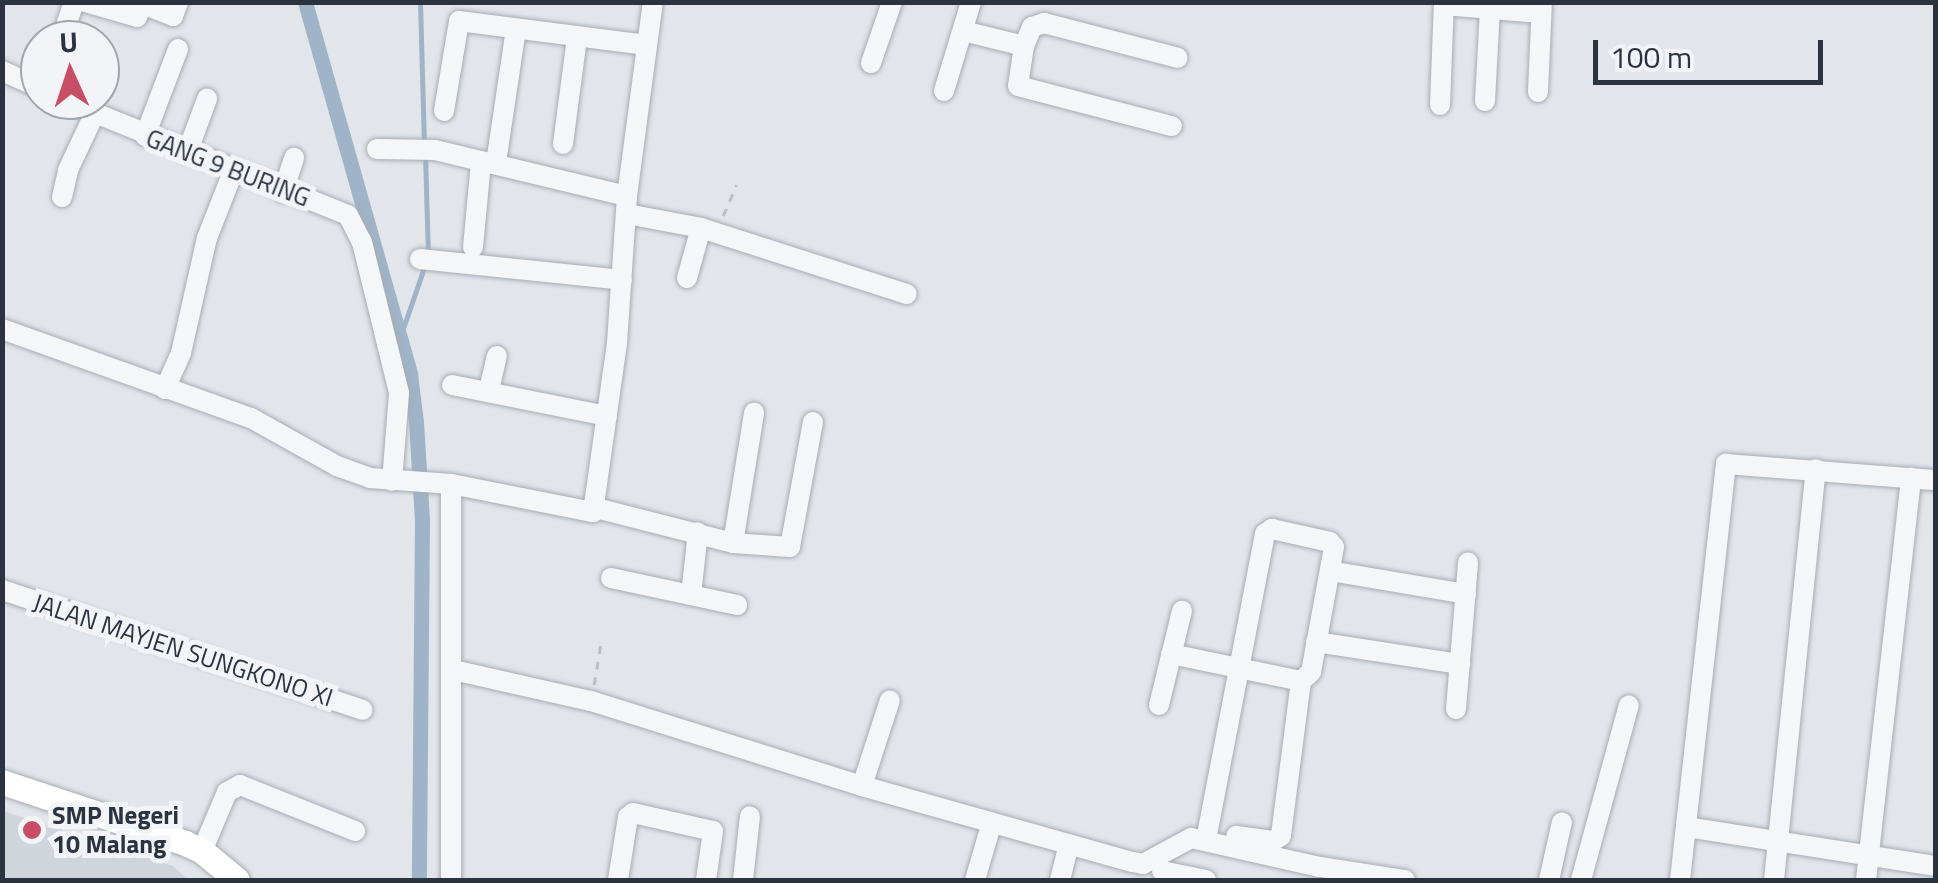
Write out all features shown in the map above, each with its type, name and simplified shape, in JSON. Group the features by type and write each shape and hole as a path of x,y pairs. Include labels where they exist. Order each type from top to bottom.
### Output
{"main road":[{"path":"2,782 202,851 237,880"},
{"path":"2,798 178,854 215,880"}],"street":[{"path":"85,2 136,17 140,8 147,6 174,16 178,2"},
{"path":"596,508 627,205 653,2"},
{"path":"871,63 892,2"},
{"path":"944,91 971,2"},
{"path":"1440,104 1444,4 1542,8 1538,92"},
{"path":"1485,101 1490,8"},
{"path":"444,111 459,21 646,45"},
{"path":"1172,126 1018,86 1024,46 1032,27 1044,23 1178,58"},
{"path":"473,247 516,29"},
{"path":"962,31 1024,46"},
{"path":"563,144 577,37"},
{"path":"144,136 178,49"},
{"path":"187,152 206,99"},
{"path":"62,197 68,170 92,120"},
{"name":"GANG 9 BURING","path":"106,120 283,192 338,210 354,222 399,393 394,481"},
{"path":"377,149 412,147 489,159 908,294"},
{"path":"283,192 294,158"},
{"path":"166,389 181,353 207,238 233,172"},
{"path":"686,278 708,231"},
{"path":"427,260 622,280"},
{"path":"2,330 251,418 337,466 394,481 446,484 587,514 596,508 733,542 790,547 813,422"},
{"path":"489,390 497,356"},
{"path":"452,385 607,416"},
{"path":"733,542 754,413"},
{"path":"1680,880 1723,469 1732,463 1936,480"},
{"path":"1774,880 1816,470"},
{"path":"1866,880 1911,478"},
{"path":"446,484 452,670 450,880"},
{"path":"1153,870 1179,841 1207,836 1273,841 1281,836 1301,680 1311,672 1333,543 1268,530 1237,666 1207,836"},
{"path":"691,595 698,532"},
{"path":"1456,709 1468,562"},
{"path":"1330,571 1466,594"},
{"path":"611,578 737,605"},
{"name":"JALAN MAYJEN SUNGKONO XI","path":"2,590 363,710"},
{"path":"1159,706 1182,611"},
{"path":"1316,642 1460,664"},
{"path":"1172,654 1301,680"},
{"path":"452,670 592,702 862,786 1153,870 1206,880"},
{"path":"862,786 890,700"},
{"path":"1582,880 1629,705"},
{"path":"202,851 227,792 240,785 356,831"},
{"path":"618,880 628,817 634,813 712,832 706,880"},
{"path":"743,880 750,816"},
{"path":"975,880 992,822"},
{"path":"1550,880 1562,822"},
{"path":"1686,827 1936,866"},
{"path":"1207,836 1319,874 1406,880"},
{"path":"1060,880 1069,844"}],"path":[{"path":"708,231 736,186"},
{"path":"592,702 601,642"}],"shaded area":[{"name":"SMP Negeri 10 Malang","path":"3,811 173,866 188,880 3,880"}],"waterway":[{"path":"305,2 410,374 422,520 419,880"},
{"path":"420,2 424,144"},
{"path":"425,155 428,254"},
{"path":"400,337 425,265"}],"place":[{"name":"SMP Negeri 10 Malang","path":"32,830"}]}
